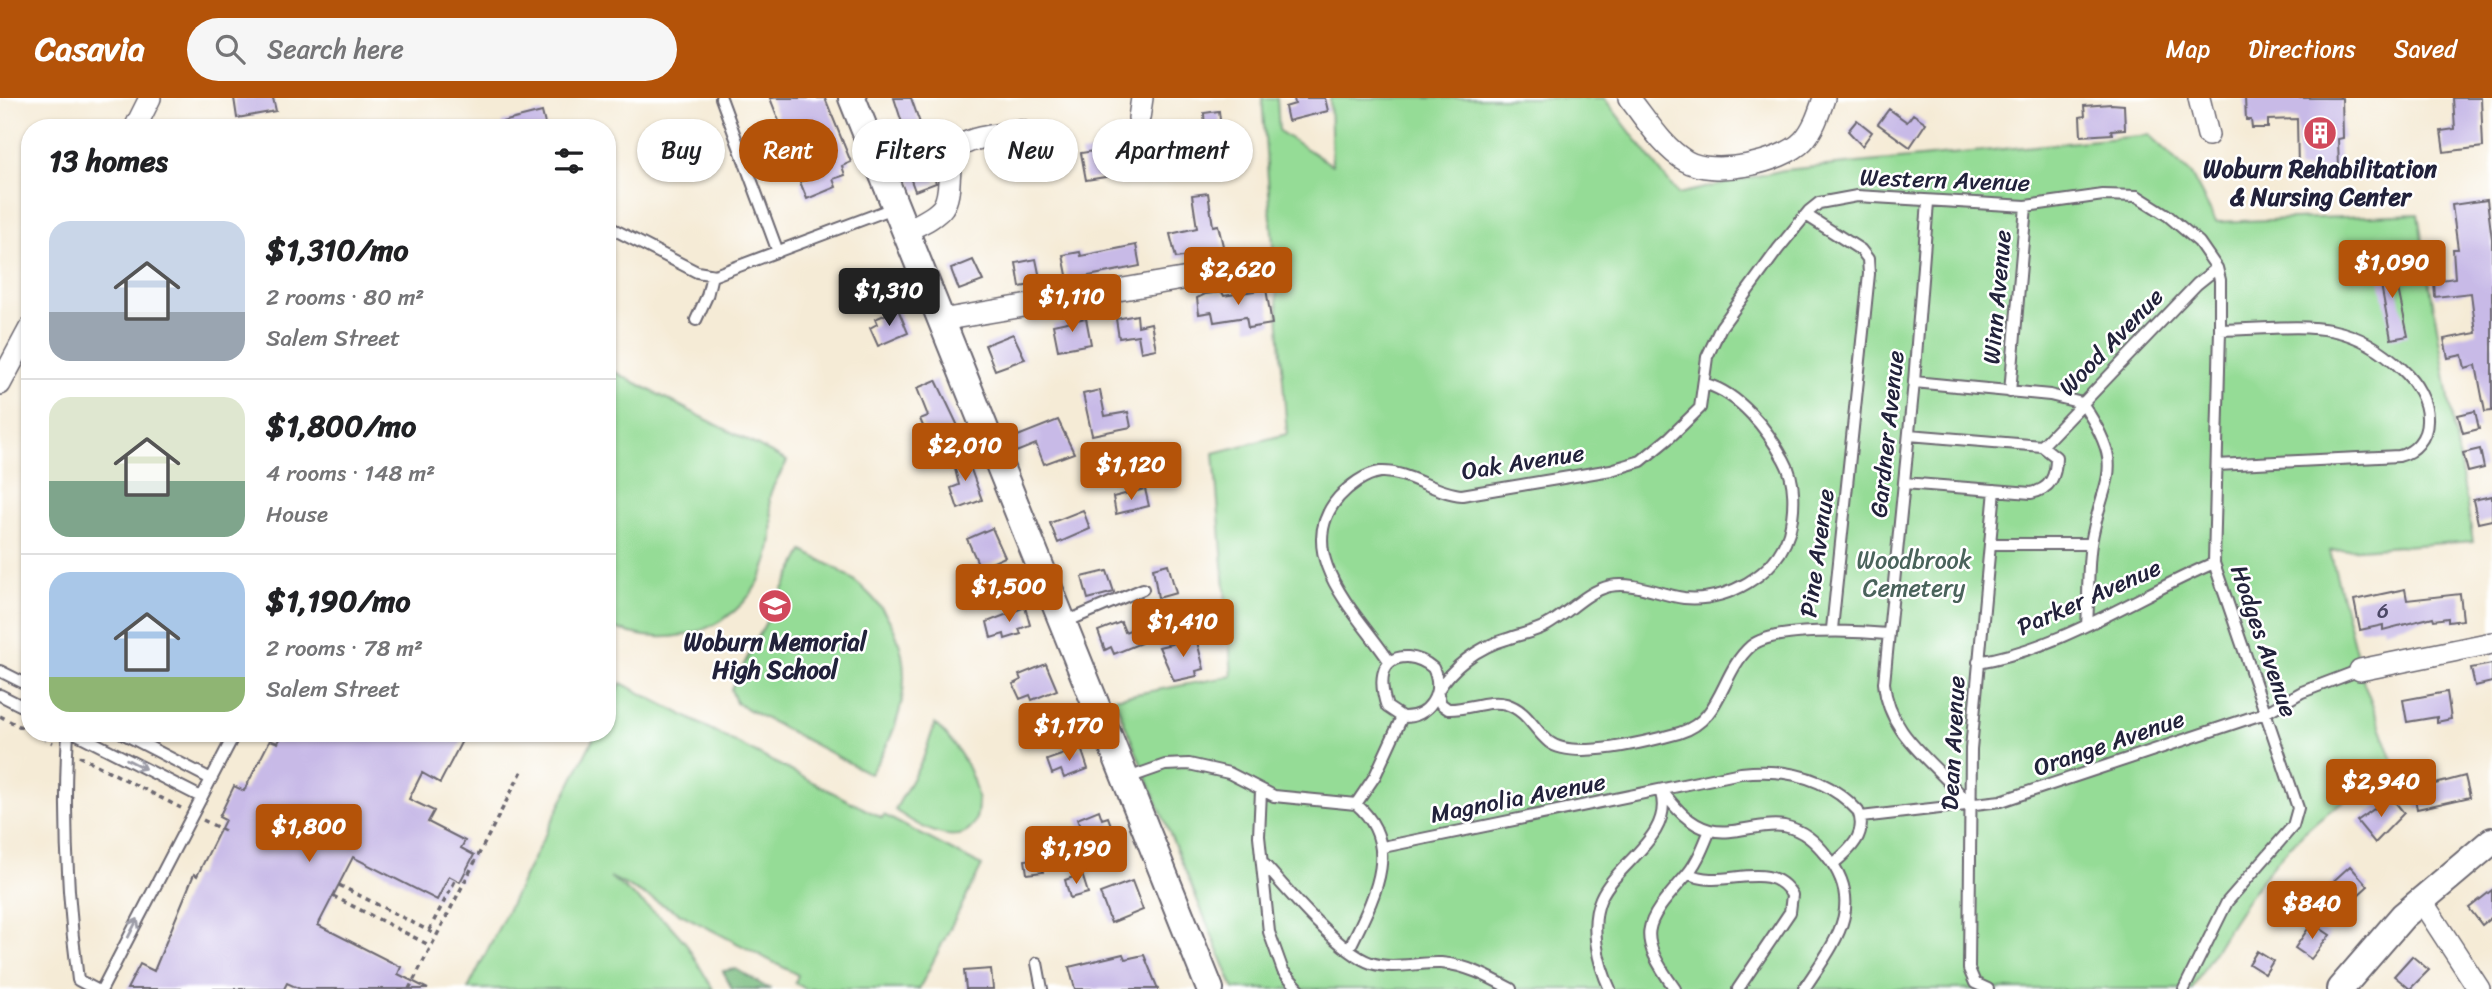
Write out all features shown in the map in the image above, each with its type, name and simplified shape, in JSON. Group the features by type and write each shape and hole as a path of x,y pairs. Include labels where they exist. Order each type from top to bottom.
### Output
{"street":[{"path":"140,119 150,98"},
{"path":"852,98 1210,989"},
{"path":"1629,98 1672,150 1687,162 1706,169 1732,167 1768,159 1796,147 1807,136 1825,98"},
{"path":"2199,98 2208,135"},
{"path":"906,231 942,208 947,196 952,158 958,148 984,139"},
{"path":"941,320 1247,268"},
{"path":"0,384 21,345"},
{"path":"2360,670 2492,643"},
{"path":"2340,989 2383,936 2421,900 2492,841"},
{"path":"2421,900 2444,930 2479,989"}],"lane":[{"path":"721,98 778,252"},
{"name":"Western Avenue","path":"1706,384 1707,357 1721,327 1806,215 1819,203 1857,196 2026,206 2103,195 2137,196 2167,215 2199,242 2217,268"},
{"name":"Gardner Avenue","path":"1928,202 1914,382 1884,683 1888,709 1898,729 1955,785 1970,806"},
{"path":"616,231 693,270 712,275 729,272 895,206"},
{"name":"Winn Avenue","path":"2010,392 2026,206"},
{"name":"Pine Avenue","path":"1437,692 1441,704 1448,709 1505,704 1531,719 1555,746 1568,750 1592,750 1677,733 1694,727 1712,711 1731,673 1753,644 1774,637 1832,629 1869,274 1868,259 1861,250 1806,215"},
{"name":"Hodges Avenue","path":"2183,989 2227,902 2293,825 2297,816 2298,800 2214,563 2220,330 2220,280 2217,268"},
{"name":"Wood Avenue","path":"2045,447 2082,403 2197,284 2217,268"},
{"path":"696,320 710,287 712,275"},
{"path":"2217,465 2399,456 2419,444 2427,424 2421,394 2408,374 2376,348 2345,331 2316,327 2220,330"},
{"path":"1914,382 2050,394 2082,403 2098,426 2110,465 2107,489 2091,544 2087,625"},
{"path":"1437,692 1436,674 1427,663 1408,657 1397,657 1385,667 1382,690 1391,712 1402,717 1416,716 1427,710 1451,673 1476,653 1493,643 1536,631 1600,590 1622,586 1682,598 1709,596 1746,584 1776,561 1792,521 1793,494 1787,464 1736,399 1720,388 1706,384"},
{"name":"Oak Avenue","path":"1390,661 1351,608 1326,563 1322,528 1332,506 1347,489 1368,475 1382,472 1442,492 1462,495 1611,470 1641,461 1691,420 1700,408 1706,384"},
{"path":"1904,483 2031,493 2046,488 2056,467 2056,457 2045,447 1909,435"},
{"name":"Dean Avenue","path":"1989,989 1975,983 1969,969 1970,806 1979,662 1996,490"},
{"path":"1990,544 2091,544"},
{"name":"Parker Avenue","path":"1979,662 2020,652 2087,625 2214,563"},
{"path":"1063,624 1143,589"},
{"path":"1832,629 1887,635"},
{"name":"Orange Avenue","path":"1861,817 2001,801 2265,713 2302,692 2360,670"},
{"path":"0,671 21,682"},
{"path":"0,695 21,706"},
{"path":"1356,804 1376,776 1402,717"},
{"path":"68,742 64,823 71,927 78,980 95,989"},
{"path":"93,742 201,797"},
{"path":"139,742 211,779"},
{"path":"102,989 230,742"},
{"path":"1125,779 1165,765 1189,764 1229,773 1261,791 1289,800 1356,804 1375,824 1383,847 1376,885 1349,949"},
{"path":"1661,790 1741,773 1787,772 1830,788 1854,806 1861,817 1859,837 1850,851 1833,864"},
{"path":"1661,790 1682,814 1710,830 1770,825 1787,827 1812,839 1833,864 1845,887 1847,905 1844,921 1804,989"},
{"path":"1609,988 1595,934 1597,910 1606,891 1643,846 1663,814 1665,804 1661,790"},
{"name":"Magnolia Avenue","path":"1383,847 1661,790"},
{"path":"1261,791 1259,836 1265,865 1269,932 1283,971 1299,989"},
{"path":"1675,989 1653,954 1649,927 1656,911 1688,873 1710,830"},
{"path":"1265,865 1301,906 1349,949 1368,962 1382,965 1439,963 1467,968 1492,985 1511,989"},
{"path":"1688,873 1713,878 1770,876 1785,885 1792,895 1790,912 1738,989"},
{"path":"1037,962 1042,989"}],"path":[{"path":"0,716 21,726"},
{"path":"50,742 225,831"},
{"path":"409,989 523,769"},
{"path":"429,931 456,879"},
{"path":"339,885 437,935"},
{"path":"333,896 431,946"}],"green space":[{"name":"Woodbrook Cemetery","path":"1262,98 1277,98 1279,131 1332,165 1330,98 1604,98 1678,194 1784,170 2149,135 2191,174 2216,222 2418,214 2473,541 2330,551 2364,683 2398,774 2362,790 2330,810 2302,834 2253,891 2192,989 1234,989 1114,698 1232,676 1214,453 1287,434"},
{"path":"616,373 787,461 770,495 772,521 768,559 758,583 743,603 725,618 704,629 680,636 656,637 616,627"},
{"path":"803,551 842,572 863,588 882,609 895,631 902,654 904,678 901,703 884,751 870,774 736,703 731,689"},
{"path":"621,683 882,818 884,815 982,866 919,989 806,989 795,983 798,975 610,877 669,924 685,942 713,989 468,989 592,742 616,742 616,693"},
{"path":"935,724 955,746 969,771 977,794 977,815 969,830 954,835 929,830 895,810 923,759"},
{"path":"736,969 771,989 732,989 723,971"}],"building":[{"path":"234,98 273,98 276,111 237,118"},
{"path":"770,98 825,98 834,119 778,119"},
{"path":"894,98 911,98 918,119 901,119"},
{"path":"1294,98 1325,98 1328,111 1288,121 1285,107 1295,104"},
{"name":"Woburn Rehabilitation & Nursing Center","path":"2245,98 2342,98 2343,138 2338,139 2339,168 2298,169 2297,119 2268,120 2268,128 2252,128 2251,120 2246,120"},
{"path":"2453,98 2481,98 2483,147 2444,152 2441,131 2455,129"},
{"path":"2124,105 2125,129 2111,130 2112,134 2081,136 2080,117 2085,116 2084,106"},
{"path":"1889,109 1907,122 1913,114 1926,123 1910,147 1878,124"},
{"path":"1219,111 1220,119 1204,119 1204,113"},
{"path":"542,112 544,119 514,119"},
{"path":"1857,120 1872,132 1862,146 1848,131"},
{"path":"838,130 851,162 842,166 845,175 838,177"},
{"path":"1092,151 1092,179 1086,180 1081,153"},
{"path":"800,182 834,182 836,187 807,199"},
{"path":"912,182 936,182 936,183 915,191"},
{"path":"1208,193 1213,226 1218,225 1224,250 1176,258 1170,234 1197,228 1192,195"},
{"path":"2487,200 2492,239 2492,411 2485,412 2476,365 2465,368 2462,355 2448,358 2444,339 2476,333 2471,293 2435,297 2434,281 2455,278 2453,249 2458,249 2452,205"},
{"path":"1136,245 1140,266 1068,280 1063,255 1080,252 1081,256"},
{"path":"1036,259 1041,283 1020,287 1016,263"},
{"path":"973,260 983,281 959,290 951,269"},
{"path":"2392,260 2408,336 2391,339 2377,263"},
{"path":"1266,289 1272,324 1248,328 1246,317 1214,322 1212,312 1199,314 1197,298 1205,294 1222,292 1224,296"},
{"path":"898,309 908,333 878,346 870,328 877,324 875,319"},
{"path":"1137,315 1138,326 1151,323 1156,349 1141,352 1138,335 1119,338 1116,319"},
{"path":"1086,318 1091,344 1058,350 1053,325"},
{"path":"1013,334 1025,359 995,370 985,345"},
{"path":"936,380 958,426 928,438 920,419 928,416 917,388"},
{"path":"1100,390 1105,416 1128,412 1131,427 1092,435 1083,394"},
{"path":"2475,411 2479,429 2463,433 2458,415"},
{"path":"1058,420 1074,453 1044,464 1036,444 1016,452 1010,439"},
{"path":"2480,449 2484,468 2468,472 2463,453"},
{"path":"965,453 982,500 958,509 951,488 959,485 952,457"},
{"path":"1145,489 1149,506 1116,514 1113,497"},
{"path":"2492,496 2492,520 2478,523 2473,500"},
{"path":"1083,510 1090,529 1058,543 1050,523"},
{"path":"992,528 1005,557 980,568 967,539"},
{"path":"1168,564 1176,593 1158,598 1153,568"},
{"path":"1107,571 1114,592 1088,599 1082,577"},
{"path":"2405,589 2407,600 2460,594 2463,620 2448,622 2448,618 2434,620 2433,617 2383,630 2383,625 2360,630 2354,600"},
{"path":"1025,607 1030,625 1019,629 1021,634 1005,639 1004,634 991,638 987,622"},
{"path":"1121,622 1125,632 1135,628 1141,643 1114,654 1111,647 1105,650 1098,631"},
{"path":"1196,638 1204,669 1196,671 1197,676 1174,681 1159,647"},
{"path":"1046,664 1057,690 1032,700 1030,695 1020,699 1013,684 1021,680 1019,675"},
{"path":"2492,664 2492,682 2475,686 2471,668"},
{"path":"2447,692 2451,719 2437,722 2437,717 2407,722 2403,700"},
{"path":"269,742 461,742 440,783 422,773 409,799 434,811 428,822 465,841 461,848 474,855 460,882 449,876 437,900 353,857 318,925 401,967 398,974 428,989 300,989 287,983 284,989 127,989 140,964 154,971 194,874 197,876 225,820 219,817 234,786 244,791"},
{"path":"1081,748 1088,769 1064,778 1061,770 1052,774 1047,760"},
{"path":"2465,776 2470,797 2417,809 2413,790"},
{"path":"2391,797 2404,813 2375,843 2357,821"},
{"path":"1099,810 1102,819 1108,817 1116,839 1089,850 1077,819"},
{"path":"1041,858 1043,872 1027,874 1025,860"},
{"path":"2350,866 2368,886 2357,896 2353,892 2341,902 2328,886"},
{"path":"1082,874 1088,893 1070,898 1065,880"},
{"path":"1132,881 1143,910 1111,923 1100,893"},
{"path":"2492,890 2492,917 2482,925 2469,908"},
{"path":"2312,923 2330,935 2311,959 2295,948"},
{"path":"2257,951 2273,961 2265,974 2249,964"},
{"path":"1123,954 1125,959 1144,955 1158,989 1075,989 1069,967"},
{"path":"2412,956 2429,970 2410,989 2394,976"},
{"path":"991,969 993,989 966,989 964,971"}],"place":[{"name":"Woburn Rehabilitation & Nursing Center","path":"2320,133"},
{"name":"Woburn Memorial High School","path":"775,606"}]}
